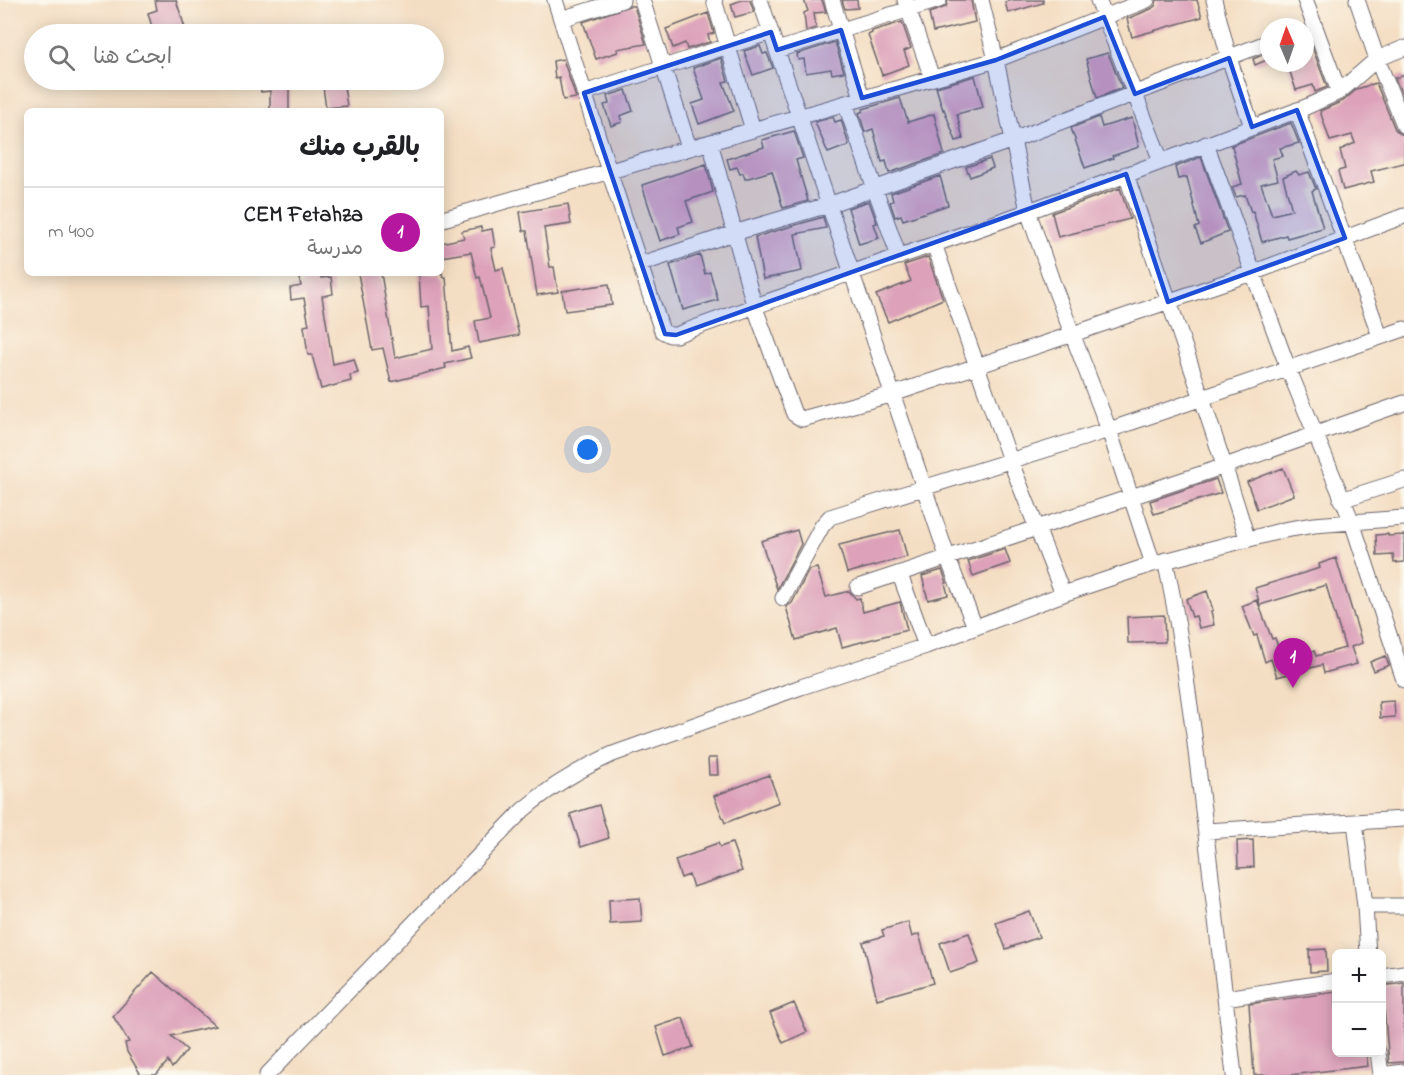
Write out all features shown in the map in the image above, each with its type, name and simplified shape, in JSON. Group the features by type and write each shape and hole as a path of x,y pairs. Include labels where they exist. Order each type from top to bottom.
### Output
{"street":[{"path":"555,0 662,331 665,334 676,335 754,305 853,273 1028,211 1297,110 1339,92 1377,58 1404,48"},
{"path":"561,19 622,0"},
{"path":"642,0 689,148"},
{"path":"714,0 753,130"},
{"path":"760,0 948,559 975,627"},
{"path":"832,0 862,98"},
{"path":"777,51 907,5 939,0"},
{"path":"981,0 1028,211 1132,497 1176,608 1206,831 1234,1075"},
{"path":"1098,0 1161,161"},
{"path":"444,219 996,60 1147,0"},
{"path":"1214,0 1229,58 1252,127"},
{"path":"1305,0 1308,18"},
{"path":"1357,0 1404,125"},
{"path":"907,5 932,78"},
{"path":"584,93 771,32"},
{"path":"1314,35 1339,92"},
{"path":"641,264 734,233 828,206 1013,140 1260,46"},
{"path":"845,103 899,257"},
{"path":"1297,110 1380,336"},
{"path":"710,142 754,305 794,414 799,418 893,394 978,366 1252,273 1404,216"},
{"path":"1206,144 1288,368 1398,640 1404,680"},
{"path":"1126,174 1168,302 1203,397 1247,538"},
{"path":"934,244 1010,460 1063,594"},
{"path":"783,598 826,520 830,517 1109,430 1404,329"},
{"path":"858,587 1036,530 1404,403"},
{"path":"1341,500 1404,480"},
{"path":"267,1075 523,810 571,774 613,753 926,646 1063,594 1159,562 1247,538 1314,525 1404,518"},
{"path":"900,575 926,646"},
{"path":"1206,831 1404,819"},
{"path":"1355,822 1368,949"},
{"path":"1365,906 1404,906"},
{"path":"1386,975 1404,973"},
{"path":"1225,998 1332,982"},
{"path":"1379,1057 1381,1075 1404,1072"}],"highlighted area":[{"path":"1104,17 1135,94 1229,58 1252,127 1297,110 1345,238 1168,302 1126,174 676,335 665,334 584,93 771,32 777,50 841,30 862,98 996,60"}],"building":[{"path":"155,0 176,0 184,24 151,24 148,13 157,10"},
{"path":"750,0 754,12 735,17 731,4"},
{"path":"804,0 822,0 826,12 814,13 816,28 806,31 804,13 808,11"},
{"path":"842,0 857,0 858,8 845,9"},
{"path":"948,0 971,0 975,22 933,32 929,13 946,7"},
{"path":"1043,0 1043,3 1008,13 1005,2"},
{"path":"1157,0 1197,0 1202,17 1132,37 1127,19 1151,9"},
{"path":"634,6 646,44 617,49 618,52 596,59 583,22"},
{"path":"708,13 714,33 708,35 710,42 687,49 685,43 673,48 666,29"},
{"path":"902,22 911,48 904,51 909,65 882,75 868,35 872,31"},
{"path":"835,42 844,72 832,74 831,69 806,73 804,59 798,60 797,54"},
{"path":"760,46 763,54 767,53 773,68 753,75 744,51"},
{"path":"1314,52 1327,87 1315,92 1313,85 1296,90 1290,72 1314,72"},
{"path":"1108,53 1122,88 1097,98 1086,59"},
{"path":"1260,56 1260,63 1255,65 1253,59"},
{"path":"721,58 728,81 723,82 734,111 699,124 692,104 704,100 693,68"},
{"path":"563,59 576,98 563,100 559,77 555,78 553,61"},
{"path":"1404,75 1404,99 1395,78"},
{"path":"975,76 983,107 957,114 963,139 956,141 936,87"},
{"path":"1376,83 1395,129 1404,135 1404,163 1371,171 1374,182 1343,190 1338,171 1345,169 1340,150 1355,143 1352,135 1330,141 1320,111 1343,101 1357,89"},
{"path":"261,90 289,90 289,108 270,108 270,91 261,92"},
{"path":"323,90 345,90 347,106 326,108"},
{"path":"626,90 633,111 620,116 622,122 611,126 604,105 609,104 607,96"},
{"path":"900,98 908,122 934,114 944,154 889,173 886,161 882,162 873,129 865,132 859,113 863,109"},
{"path":"833,117 835,122 841,120 849,145 828,153 815,122"},
{"path":"1099,117 1102,127 1132,118 1139,147 1085,168 1071,128"},
{"path":"1291,123 1299,143 1280,148 1283,156 1272,159 1278,180 1261,184 1272,215 1292,210 1283,177 1296,171 1299,175 1309,172 1316,189 1312,191 1323,228 1262,242 1253,211 1251,212 1245,195 1236,197 1232,187 1242,184 1232,146 1230,146"},
{"path":"794,131 803,158 796,160 808,201 783,208 772,171 745,179 737,167 730,169 727,159 764,147 762,140"},
{"path":"1201,157 1228,232 1201,243 1195,228 1199,226 1187,177 1178,179 1175,167"},
{"path":"990,159 993,168 970,177 966,167"},
{"path":"706,164 713,192 686,201 693,222 678,227 680,234 660,241 642,185"},
{"path":"940,176 948,205 903,220 901,215 895,217 890,202 893,201 891,193"},
{"path":"1120,188 1130,219 1058,237 1052,213"},
{"path":"869,201 877,223 874,224 879,238 859,244 848,208"},
{"path":"568,204 571,224 544,228 550,267 554,267 558,292 537,295 527,231 523,231 520,212"},
{"path":"823,217 826,228 795,234 802,271 763,279 755,237"},
{"path":"481,227 482,231 492,229 495,247 491,248 496,270 503,268 519,335 479,343 475,321 490,318 471,252 444,256 444,242 464,238 462,231"},
{"path":"700,255 705,274 710,272 718,300 683,310 670,265"},
{"path":"928,257 943,299 888,322 876,295 911,281 904,265"},
{"path":"359,276 381,276 395,358 432,349 429,306 421,307 419,276 446,277 452,351 468,347 471,358 445,364 446,368 391,382 383,348 372,350"},
{"path":"299,277 331,277 333,294 322,296 333,364 354,359 358,373 350,375 351,381 321,389 312,355 308,355 304,326 309,325 304,298 291,300 290,288 301,286"},
{"path":"609,284 612,305 565,311 562,291"},
{"path":"1283,468 1294,495 1257,509 1247,482"},
{"path":"1216,479 1221,493 1154,514 1150,501"},
{"path":"797,530 801,544 777,589 761,541"},
{"path":"900,530 907,557 847,573 839,545"},
{"path":"1388,534 1388,536 1404,535 1404,562 1394,563 1393,555 1377,556 1376,535"},
{"path":"1005,549 1010,563 973,576 968,561"},
{"path":"1336,558 1362,643 1351,647 1357,664 1324,673 1322,665 1277,677 1271,659 1265,662 1257,635 1254,636 1242,606 1257,600 1283,661 1314,651 1316,656 1345,648 1326,585 1260,605 1255,588 1320,568 1319,564"},
{"path":"817,568 826,597 849,591 856,599 860,598 863,612 900,602 907,630 842,647 837,628 796,640 786,607 792,603 809,570"},
{"path":"942,570 947,583 945,583 948,595 928,600 922,576"},
{"path":"1207,591 1213,610 1211,611 1214,625 1199,628 1196,616 1192,617 1186,599"},
{"path":"1164,615 1165,642 1128,643 1127,617"},
{"path":"1385,656 1389,665 1374,671 1370,662"},
{"path":"1394,701 1395,717 1380,718 1379,702"},
{"path":"708,758 717,758 718,775 709,775"},
{"path":"769,775 779,802 725,823 714,796"},
{"path":"599,805 609,838 581,847 570,814"},
{"path":"1253,840 1254,867 1238,868 1237,841"},
{"path":"718,843 720,847 732,843 742,871 693,887 689,875 681,878 675,860"},
{"path":"640,898 642,922 610,924 609,900"},
{"path":"1029,911 1039,937 1006,949 996,923"},
{"path":"908,922 912,937 919,934 933,983 877,999 863,942 884,936 882,930"},
{"path":"969,933 979,963 950,973 940,943"},
{"path":"1326,949 1327,971 1310,972 1309,950"},
{"path":"153,972 215,1026 171,1036 187,1050 172,1068 168,1061 156,1075 141,1075 127,1052 125,1043 129,1042 113,1016"},
{"path":"1404,983 1404,1062 1389,1063 1386,985"},
{"path":"1332,993 1332,1057 1367,1057 1368,1066 1290,1075 1254,1075 1249,1004"},
{"path":"794,1003 807,1032 783,1043 770,1013"},
{"path":"683,1018 693,1047 665,1056 656,1027"}],"place":[{"name":"CEM Fetahza","path":"1293,688"}]}
